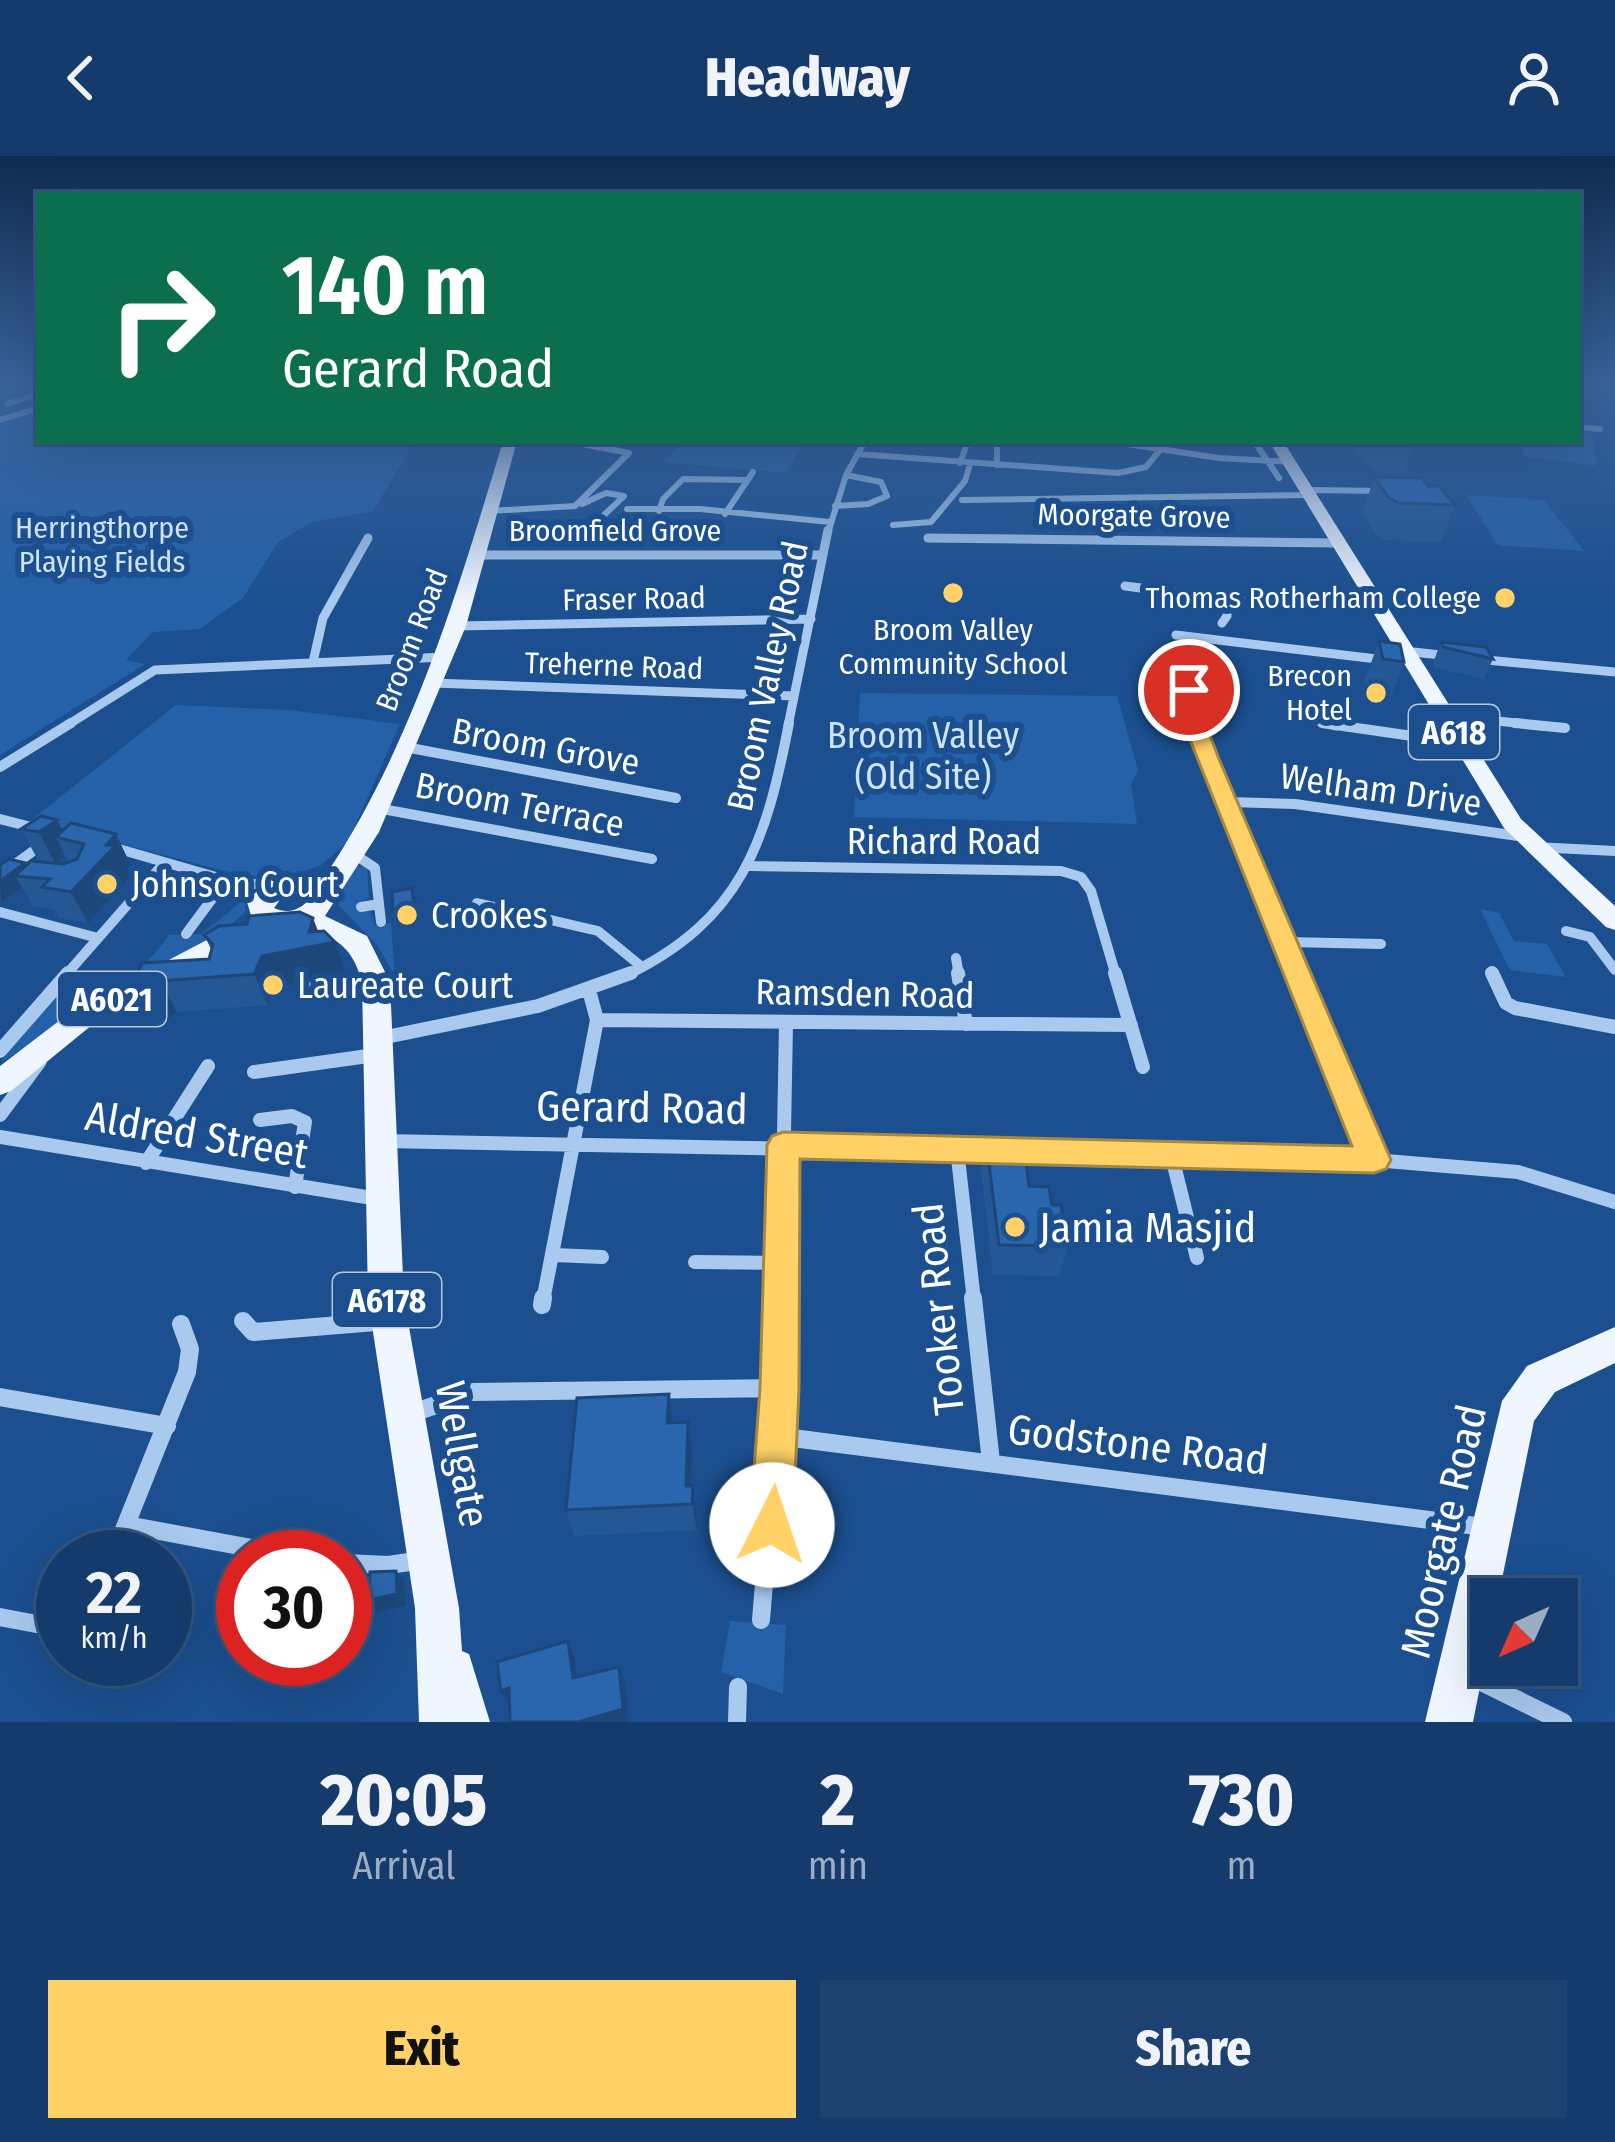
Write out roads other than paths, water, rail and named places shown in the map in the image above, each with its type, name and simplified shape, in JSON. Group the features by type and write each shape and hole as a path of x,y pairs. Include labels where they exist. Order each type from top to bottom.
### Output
{"main road":[{"name":"Broom Road","path":"328,896 377,808 445,657 505,456"},
{"name":"A618","path":"1287,456 1443,715 1530,842 1615,921"},
{"name":"A6021","path":"0,1083 58,1035 139,984 237,933 260,903 293,881 348,860"},
{"path":"293,881 320,883 328,896"},
{"name":"A6021","path":"260,903 315,913 328,896"},
{"name":"Wellgate","path":"328,896 351,918 376,982 389,1321 437,1608 443,1722"},
{"path":"260,903 351,918"},
{"name":"Moorgate Road","path":"1449,1722 1516,1414 1526,1394 1558,1369 1615,1344"},
{"name":"A6178","path":"437,1608 466,1722"}],"street":[{"path":"575,506 626,456"},
{"name":"Broom Valley Road","path":"254,1072 381,1047 589,990 643,967 707,923 750,866 770,816 830,522 856,456"},
{"path":"882,456 1125,472 1146,467 1155,456"},
{"path":"893,525 931,522 965,481 966,456"},
{"path":"997,456 997,465"},
{"path":"1214,456 1292,462"},
{"path":"1266,456 1279,478"},
{"name":"Broom Valley Road","path":"835,506 868,504 887,496 881,482 846,475"},
{"path":"658,511 678,478 750,476 725,514"},
{"path":"962,500 1386,489 1396,495"},
{"path":"489,511 575,506 606,493 624,496 604,515"},
{"path":"627,508 830,522"},
{"path":"313,662 311,646 347,569 368,538"},
{"name":"Moorgate Grove","path":"928,538 1338,543"},
{"name":"Broomfield Grove","path":"479,555 823,555"},
{"path":"1125,586 1146,593 1226,598 1375,601"},
{"path":"1222,623 1228,610 1226,598"},
{"name":"Fraser Road","path":"457,626 811,619"},
{"path":"1176,635 1615,672"},
{"path":"0,766 147,673 168,668 445,657"},
{"name":"Treherne Road","path":"433,683 794,696"},
{"path":"1192,684 1188,707 1374,1160"},
{"path":"1320,706 1319,722 1324,724 1461,742"},
{"path":"1443,715 1565,728"},
{"name":"Broom Grove","path":"405,747 676,798"},
{"name":"Welham Drive","path":"1228,802 1295,804 1615,851"},
{"name":"Broom Terrace","path":"377,808 652,860"},
{"path":"0,819 57,834 0,875"},
{"path":"88,841 164,863 260,903"},
{"path":"0,860 33,868"},
{"path":"348,860 375,868 381,922"},
{"path":"3,1043 164,863"},
{"name":"Richard Road","path":"750,866 1061,871 1081,877 1091,891 1144,1067"},
{"path":"186,934 260,903"},
{"path":"477,903 598,931 643,967"},
{"path":"351,918 379,904"},
{"path":"0,912 98,938"},
{"path":"1566,931 1590,937 1615,970"},
{"path":"1287,942 1382,944"},
{"path":"956,958 967,1024"},
{"path":"1492,973 1506,1003 1515,1008 1615,1027"},
{"path":"302,990 376,982"},
{"path":"542,1305 597,1020 589,990"},
{"name":"Ramsden Road","path":"597,1020 1131,1025"},
{"path":"760,1620 780,1388 786,1022"},
{"path":"0,1115 58,1035"},
{"path":"146,1163 208,1066"},
{"path":"260,1120 292,1116 304,1122 295,1187"},
{"name":"Aldred Street","path":"0,1138 383,1200"},
{"name":"Gerard Road","path":"383,1141 783,1145 1374,1160 1517,1172 1615,1202"},
{"name":"Tooker Road","path":"957,1149 992,1462"},
{"path":"1172,1153 1197,1258"},
{"path":"554,1255 602,1257"},
{"path":"695,1262 782,1263"},
{"path":"243,1321 254,1332 277,1333 389,1321"},
{"path":"125,1530 167,1426 190,1349 181,1324"},
{"path":"406,1416 473,1392 780,1388"},
{"path":"0,1397 167,1426"},
{"name":"Godstone Road","path":"777,1436 1490,1528"},
{"path":"127,1525 216,1542"},
{"path":"372,1564 430,1559"},
{"path":"0,1617 36,1624"},
{"path":"1458,1670 1561,1722"},
{"path":"737,1722 738,1687"}],"place":[{"name":"Broom Valley Community School","path":"953,593"},
{"name":"Thomas Rotherham College","path":"1505,598"},
{"name":"Brecon Hotel","path":"1376,693"},
{"name":"Johnson Court","path":"107,884"},
{"name":"Crookes","path":"407,915"},
{"name":"Laureate Court","path":"273,985"},
{"name":"Jamia Masjid","path":"1015,1227"}],"park label":[{"name":"Herringthorpe Playing Fields","path":"102,545"},
{"name":"Broom Valley (Old Site)","path":"923,756"}]}
